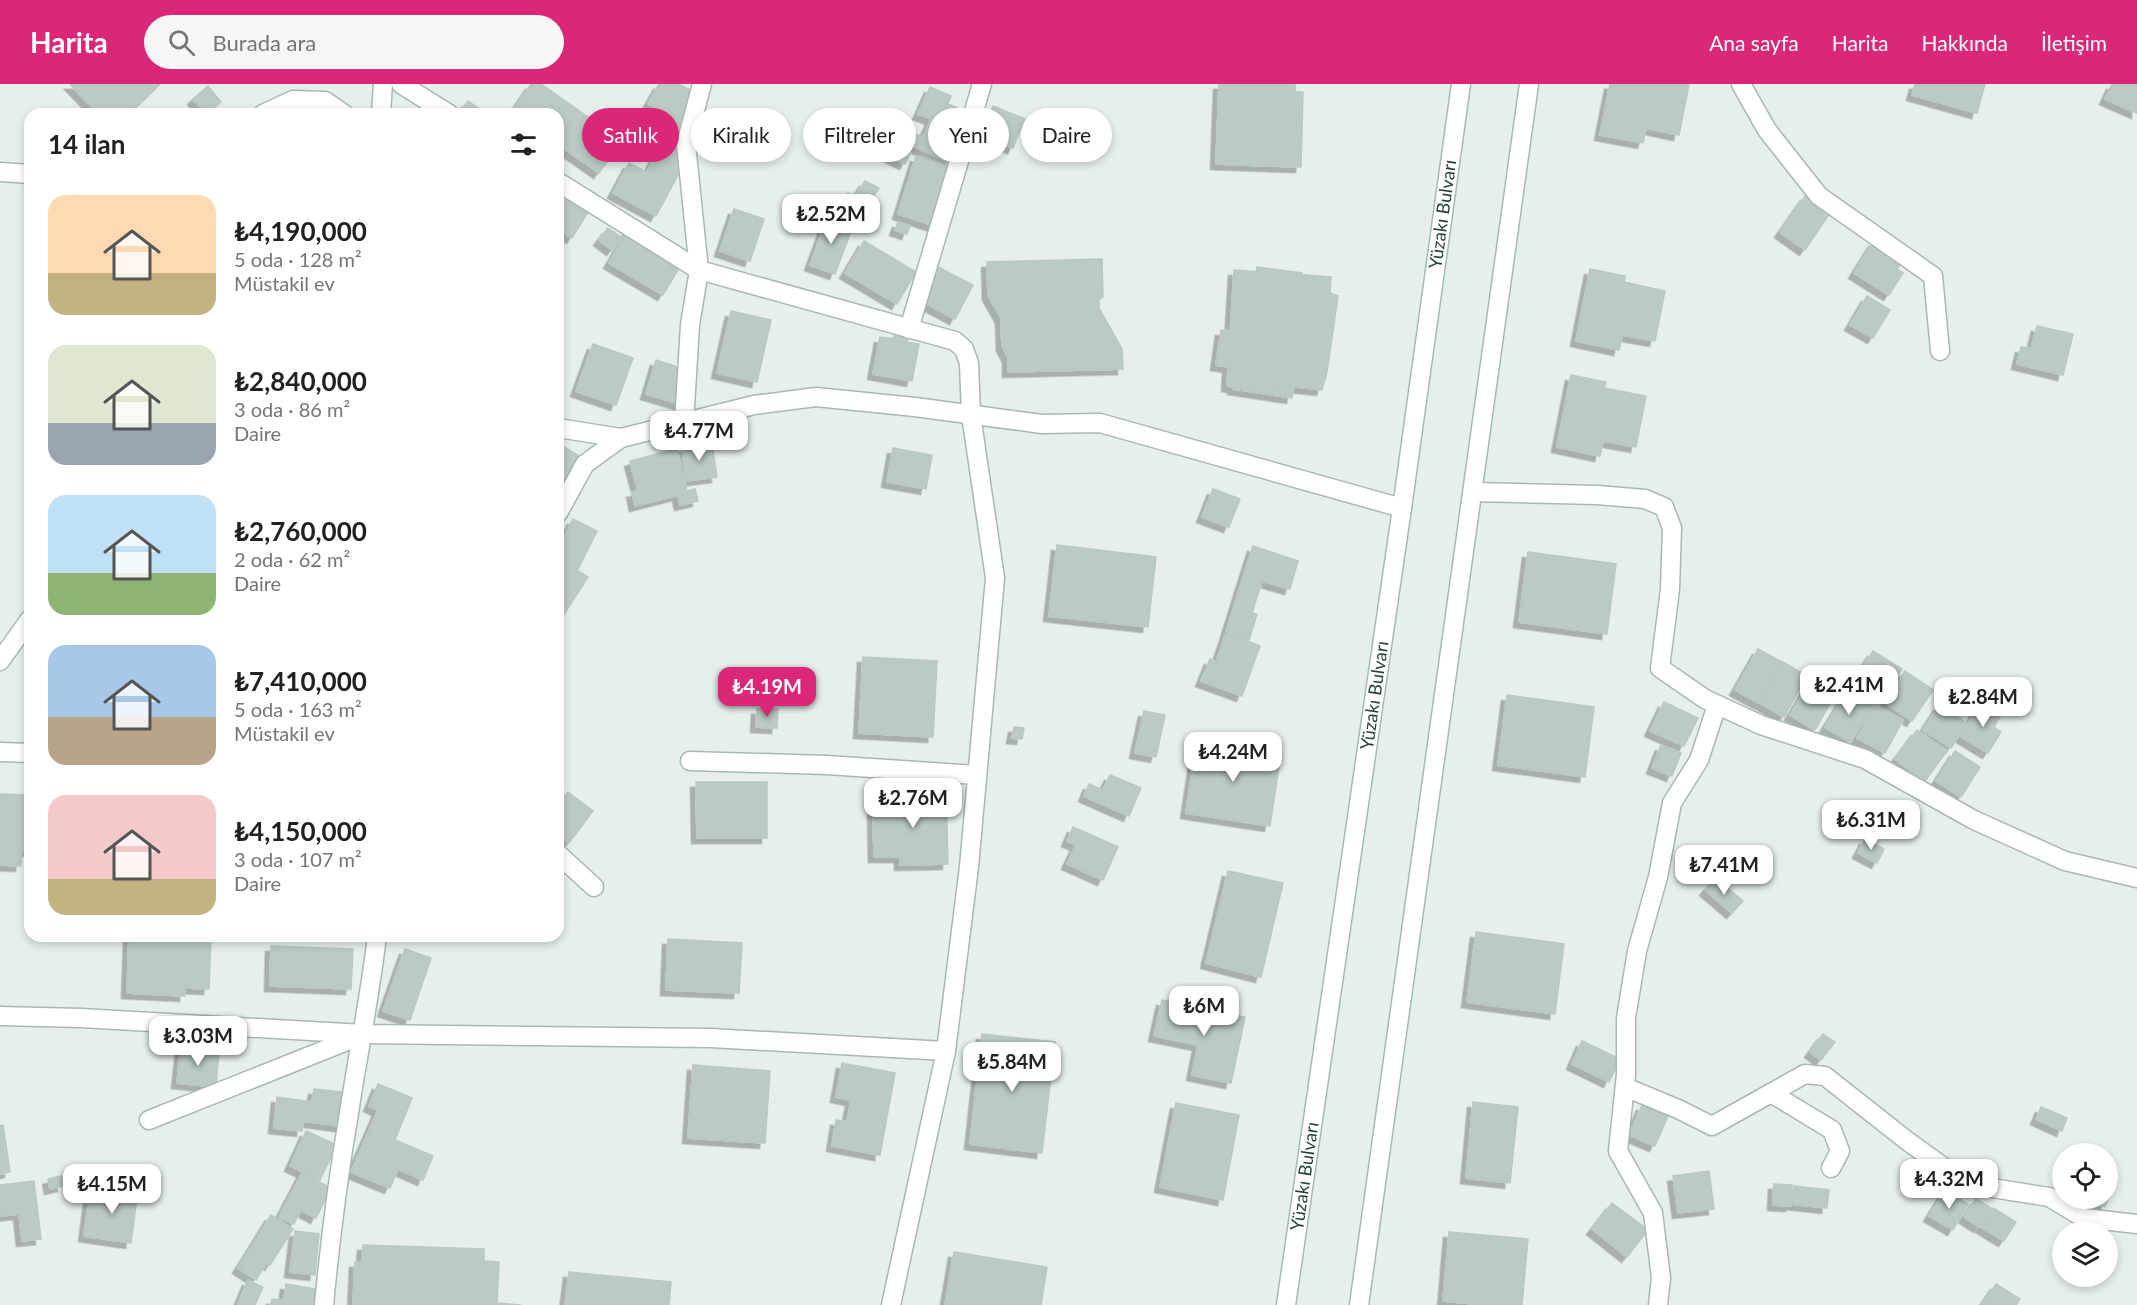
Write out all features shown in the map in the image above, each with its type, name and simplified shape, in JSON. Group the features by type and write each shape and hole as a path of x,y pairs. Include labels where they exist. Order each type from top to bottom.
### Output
{"street":[{"path":"381,108 383,84"},
{"path":"401,84 439,108"},
{"path":"684,423 690,325 699,270 686,144 702,84"},
{"path":"909,329 982,84"},
{"name":"Yüzakı Bulvarı","path":"1286,1305 1461,84"},
{"path":"1359,1305 1529,84"},
{"path":"1741,84 1767,130 1819,196 1933,276 1940,351"},
{"path":"276,108 293,100 325,101 335,108"},
{"path":"0,172 24,174"},
{"path":"564,186 699,270 955,341 964,349 969,363 971,415 995,578 969,867 946,1051 891,1305"},
{"path":"564,429 621,438 754,405 816,397 1042,424 1100,423 1402,508"},
{"path":"564,502 585,464 621,438"},
{"path":"1473,492 1609,496 1645,499 1664,507 1672,528 1670,590 1660,668 1717,705 1761,725 1865,759 1974,820 2065,861 2137,878"},
{"path":"0,661 24,627"},
{"path":"1658,1305 1661,1278 1653,1213 1618,1151 1625,1087 1626,1018 1637,951 1658,877 1672,803 1698,760 1717,705"},
{"path":"0,752 24,753"},
{"path":"690,761 827,765 977,775"},
{"path":"564,860 594,887"},
{"path":"324,1305 332,1223 371,988 376,942"},
{"path":"0,1016 81,1017 363,1034 711,1038 946,1051"},
{"path":"149,1120 363,1034"},
{"path":"1625,1087 1712,1126 1805,1074 1825,1076 1906,1140 1967,1184 2049,1197 2084,1218 2137,1224"},
{"path":"1771,1093 1832,1130 1840,1151 1831,1168"}],"building":[{"path":"70,84 160,84 135,108 93,108"},
{"path":"531,84 541,84 582,113 582,161 564,148 564,108 515,108"},
{"path":"659,84 679,84 699,95 695,108 691,108 691,124 682,156 679,154 679,108 655,108 648,104"},
{"path":"1219,84 1295,84 1295,92 1303,92 1301,167 1216,164"},
{"path":"1610,84 1689,84 1679,135 1646,128 1643,143 1600,135"},
{"path":"1915,84 1985,84 1977,113 1912,95"},
{"path":"2112,84 2137,84 2137,113 2105,99"},
{"path":"208,86 221,102 214,108 201,108 193,99"},
{"path":"930,87 951,96 948,104 957,108 928,108 928,118 918,114"},
{"path":"468,101 478,108 463,108"},
{"path":"1009,112 1021,117 1021,129 1013,148 1009,146"},
{"path":"928,126 928,152 916,147 916,134 923,137"},
{"path":"679,156 686,160 656,216 613,193 629,163 647,172 652,162 679,162"},
{"path":"916,156 928,160 928,162 953,168 935,226 898,214"},
{"path":"583,162 607,162 599,173"},
{"path":"865,181 879,188 859,220 839,208 848,193 855,197"},
{"path":"564,192 590,209 572,238 564,233"},
{"path":"1806,195 1830,213 1805,250 1780,232"},
{"path":"734,209 764,219 750,261 720,251"},
{"path":"828,216 853,226 835,274 810,265"},
{"path":"898,222 910,226 907,234 895,230"},
{"path":"630,227 685,258 663,295 609,263"},
{"path":"608,228 622,238 612,250 599,240"},
{"path":"864,241 916,272 897,304 845,273"},
{"path":"1874,241 1903,260 1897,269 1903,273 1889,295 1854,273"},
{"path":"1102,259 1103,297 1099,299 1099,308 1122,349 1123,369 1008,372 1008,357 1002,346 1001,318 988,295 987,262"},
{"path":"938,267 973,285 955,319 921,301"},
{"path":"1257,267 1302,273 1299,296 1314,298 1311,318 1305,318 1301,347 1312,349 1308,373 1296,371 1292,398 1233,389 1237,368 1216,365 1221,330 1231,331 1232,319 1239,320 1244,286 1255,283"},
{"path":"1590,269 1625,276 1624,282 1665,291 1655,341 1622,335 1619,350 1576,341"},
{"path":"1234,270 1331,277 1330,293 1338,296 1327,372 1322,390 1277,385 1270,394 1227,386"},
{"path":"1867,296 1890,310 1873,338 1850,325"},
{"path":"731,311 771,320 757,382 717,373"},
{"path":"2037,326 2073,334 2063,375 2017,364 2021,347 2031,349"},
{"path":"895,333 908,335 907,342 919,344 912,381 873,374 880,337 893,339"},
{"path":"593,344 633,358 616,405 576,391"},
{"path":"656,360 690,371 680,404 646,394"},
{"path":"1571,375 1606,382 1604,388 1646,396 1636,447 1603,441 1600,456 1557,447"},
{"path":"712,444 717,477 686,481 682,447"},
{"path":"564,447 584,459 564,489"},
{"path":"893,448 932,455 926,489 887,482"},
{"path":"677,449 687,491 695,489 698,501 680,505 678,495 635,506 632,492 638,491 630,461"},
{"path":"1213,489 1240,499 1229,527 1202,517"},
{"path":"573,519 597,531 578,569 564,562 564,537"},
{"path":"1057,545 1156,557 1148,627 1049,616"},
{"path":"1253,546 1298,561 1290,589 1262,581 1252,613 1257,614 1249,640 1226,632"},
{"path":"1528,552 1616,564 1607,634 1519,622"},
{"path":"564,562 588,577 564,615"},
{"path":"1226,633 1260,646 1242,696 1201,681 1210,659 1216,662"},
{"path":"1758,649 1782,662 1759,703 1735,690"},
{"path":"1873,651 1902,669 1883,699 1854,680"},
{"path":"863,657 937,661 933,737 859,733"},
{"path":"1783,662 1807,676 1784,717 1760,703"},
{"path":"1905,671 1933,690 1912,721 1884,702"},
{"path":"1807,686 1832,700 1815,730 1790,715"},
{"path":"1848,690 1873,705 1850,742 1825,727"},
{"path":"1507,695 1594,707 1585,777 1498,765"},
{"path":"1664,702 1698,718 1684,746 1650,731"},
{"path":"1981,702 2001,715 1994,727 2001,732 1988,753 1960,736"},
{"path":"1875,705 1903,720 1885,753 1857,738"},
{"path":"1939,705 1967,723 1951,748 1923,730"},
{"path":"757,709 778,709 777,728 756,727"},
{"path":"1144,711 1165,715 1156,757 1135,753"},
{"path":"1014,727 1024,728 1022,739 1012,738"},
{"path":"1917,730 1947,751 1925,781 1895,759"},
{"path":"1197,740 1281,753 1270,826 1186,813"},
{"path":"1661,745 1681,753 1672,776 1652,768"},
{"path":"1955,751 1980,767 1961,797 1936,781"},
{"path":"1110,775 1141,788 1129,816 1084,796 1089,784 1103,790"},
{"path":"696,782 767,782 767,838 697,838"},
{"path":"946,791 948,864 900,865 900,857 874,857 873,810 898,802 897,792"},
{"path":"568,792 593,811 569,843 564,839 564,797"},
{"path":"0,794 24,795 24,850 22,850 21,866 0,865"},
{"path":"1073,827 1118,847 1103,880 1067,864 1076,845 1067,841"},
{"path":"1865,839 1884,849 1877,863 1858,853"},
{"path":"1228,871 1283,883 1261,977 1206,963"},
{"path":"1716,878 1743,901 1732,913 1705,890"},
{"path":"1476,932 1564,944 1555,1014 1467,1002"},
{"path":"668,939 742,943 739,993 666,990"},
{"path":"129,942 211,942 209,989 185,988 185,996 127,993"},
{"path":"271,946 353,949 351,989 270,986"},
{"path":"405,949 431,958 410,1020 383,1011"},
{"path":"1162,1000 1245,1017 1231,1083 1192,1075 1198,1045 1154,1036"},
{"path":"982,1034 1055,1042 1042,1153 970,1144"},
{"path":"1823,1034 1835,1042 1821,1060 1810,1052"},
{"path":"1582,1041 1620,1059 1609,1082 1572,1064"},
{"path":"181,1046 219,1050 216,1087 177,1083"},
{"path":"842,1063 895,1073 880,1155 832,1146 836,1120 847,1122 851,1100 836,1097"},
{"path":"693,1065 770,1071 765,1143 688,1138"},
{"path":"378,1084 412,1098 395,1140 433,1156 423,1180 398,1169 390,1188 351,1172 378,1110 369,1106"},
{"path":"314,1089 350,1093 346,1127 303,1121 302,1131 274,1128 277,1097 312,1102"},
{"path":"1473,1102 1518,1107 1510,1183 1466,1178"},
{"path":"1176,1103 1239,1115 1223,1200 1160,1187"},
{"path":"1642,1105 1668,1116 1655,1146 1629,1135"},
{"path":"2041,1107 2067,1118 2062,1131 2036,1119"},
{"path":"3,1125 10,1172 0,1174 0,1126"},
{"path":"306,1131 337,1145 320,1180 290,1166"},
{"path":"1709,1171 1714,1209 1678,1213 1673,1176"},
{"path":"302,1173 331,1188 316,1218 301,1210 294,1224 279,1217"},
{"path":"61,1176 63,1186 50,1189 48,1179"},
{"path":"34,1181 41,1239 22,1241 19,1214 0,1216 0,1185"},
{"path":"1774,1184 1792,1185 1791,1206 1773,1205"},
{"path":"108,1186 138,1190 131,1243 84,1236 89,1198 106,1200"},
{"path":"1794,1186 1829,1190 1827,1208 1792,1204"},
{"path":"1945,1190 1968,1204 1953,1230 1929,1216"},
{"path":"1976,1199 1991,1208 1979,1227 1964,1217"},
{"path":"1612,1203 1648,1230 1627,1257 1592,1229"},
{"path":"1993,1208 2016,1222 2004,1241 1981,1227"},
{"path":"271,1215 293,1229 270,1265 267,1262 256,1280 238,1268"},
{"path":"295,1231 319,1234 315,1275 290,1272"},
{"path":"1449,1232 1528,1239 1522,1305 1486,1305 1443,1301"},
{"path":"363,1245 484,1249 484,1261 499,1262 497,1303 521,1305 353,1305 355,1262 362,1262"},
{"path":"954,1252 1047,1267 1041,1305 945,1305"},
{"path":"569,1272 671,1282 669,1305 565,1305"},
{"path":"248,1280 263,1287 255,1305 239,1305 238,1304"},
{"path":"286,1284 316,1289 314,1305 271,1305 272,1299 284,1300"},
{"path":"1996,1284 2020,1299 2016,1305 1982,1305"}]}
